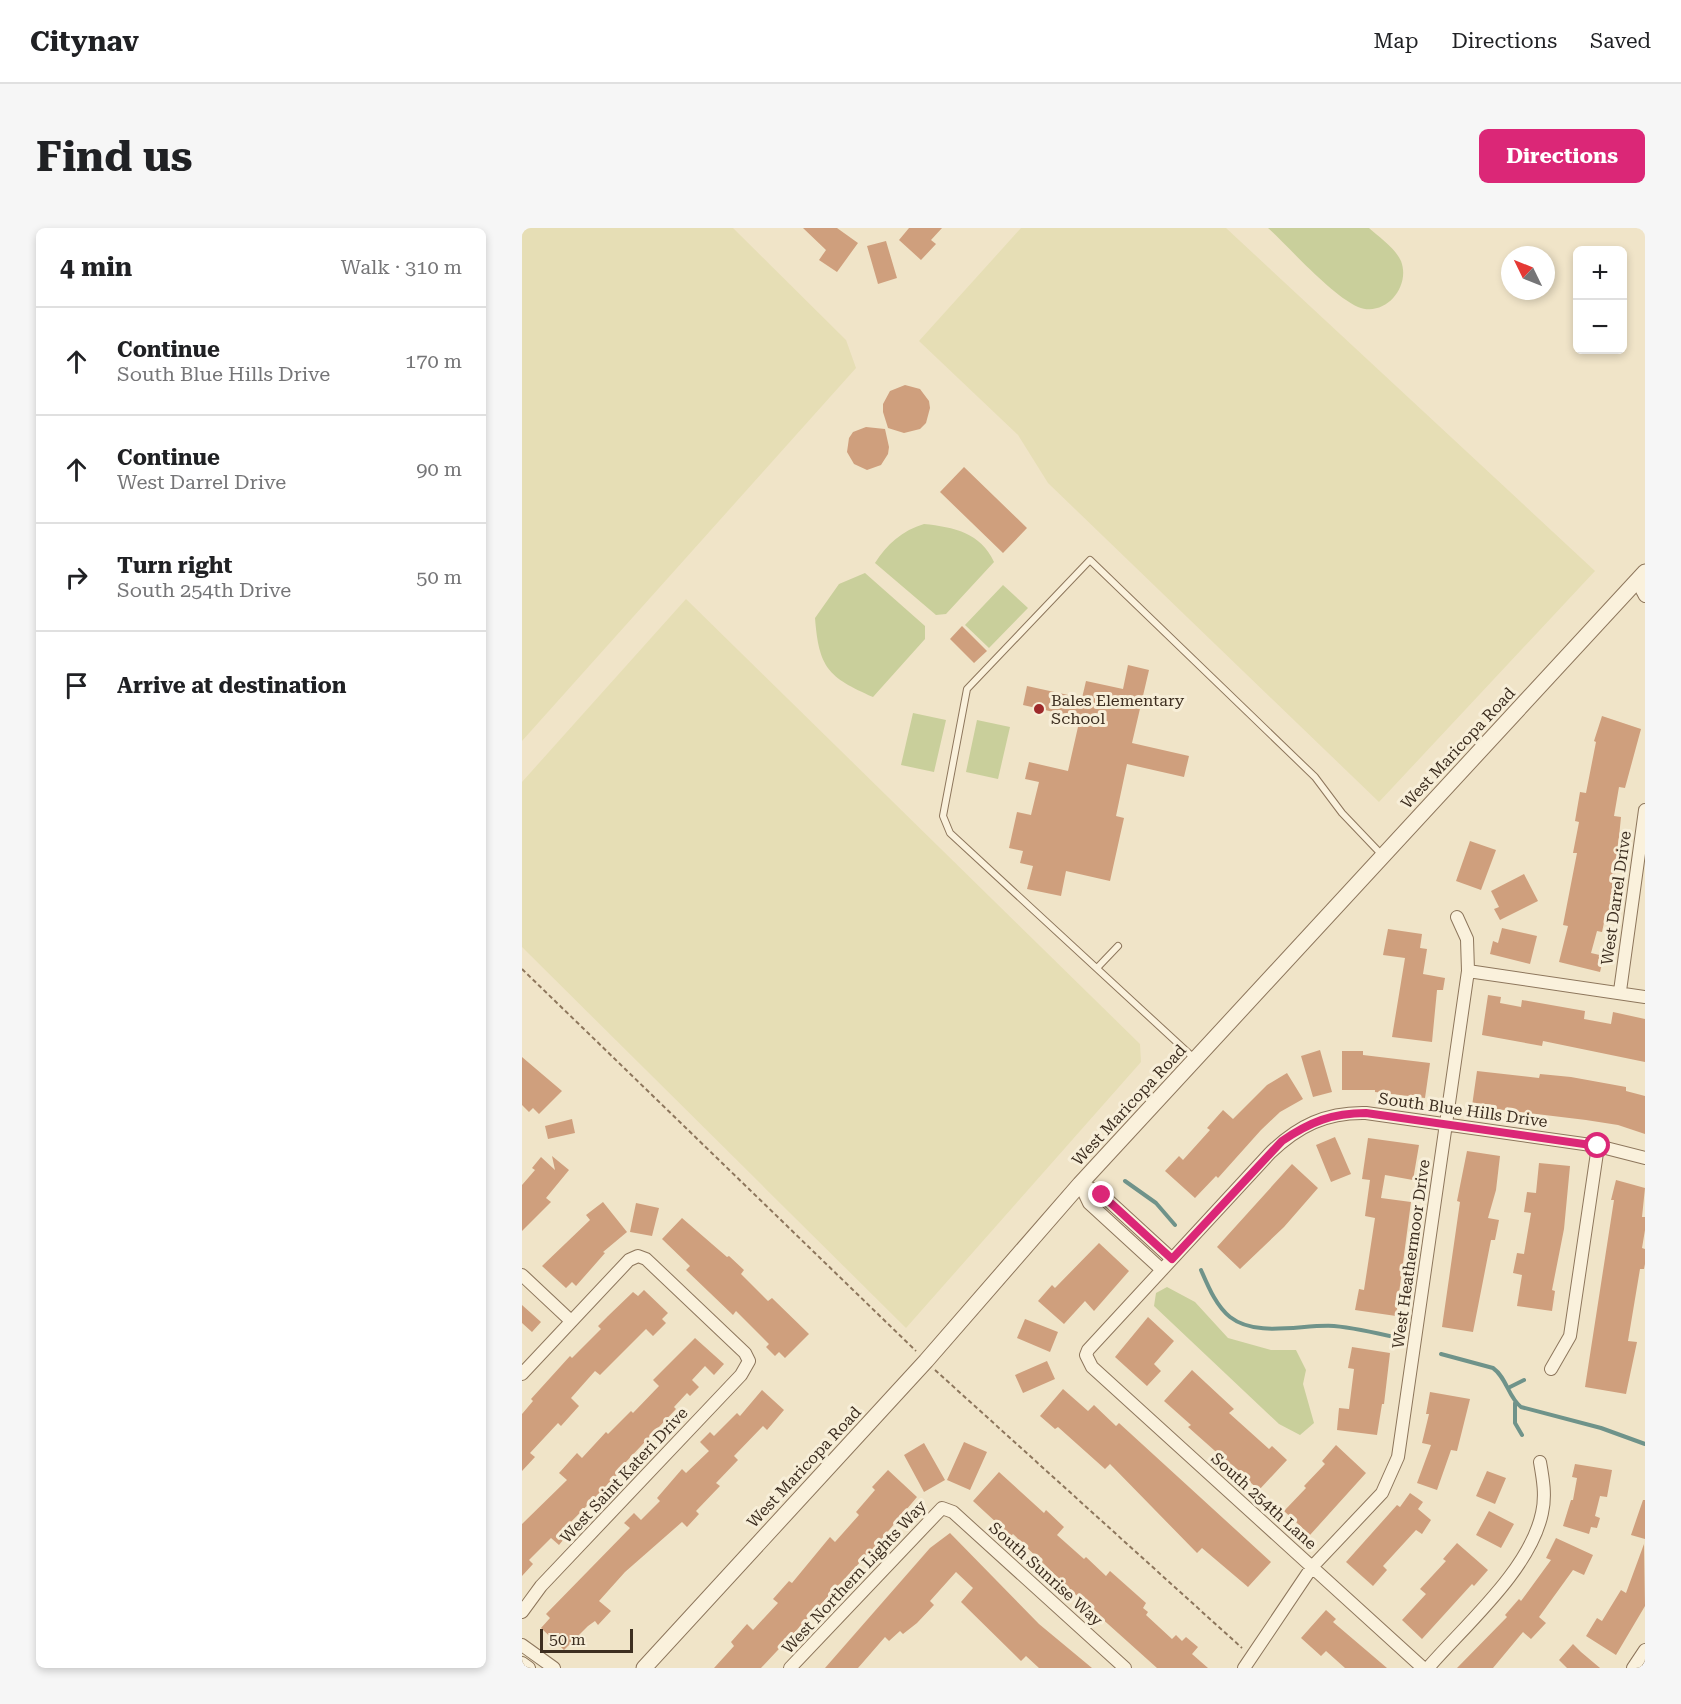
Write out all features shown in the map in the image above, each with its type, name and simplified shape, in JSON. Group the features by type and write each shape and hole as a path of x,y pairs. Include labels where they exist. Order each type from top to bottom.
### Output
{"street":[{"path":"1642,579 1645,596"},
{"name":"West Maricopa Road","path":"644,1668 926,1361 1080,1184 1642,579"},
{"name":"West Darrel Drive","path":"1620,992 1645,810"},
{"name":"West Heathermoor Drive","path":"1248,1663 1311,1567 1382,1493 1398,1456 1468,971 1467,939 1457,917"},
{"path":"1468,971 1645,997"},
{"name":"South Blue Hills Drive","path":"1172,1259 1282,1141 1310,1123 1334,1114 1366,1113 1598,1146 1645,1158"},
{"path":"1551,1369 1570,1336 1598,1146"},
{"path":"1080,1184 1099,1192 1172,1259 1162,1270 1089,1203 1080,1184"},
{"name":"West Saint Kateri Drive","path":"522,1612 540,1586 741,1375 749,1361 745,1353 646,1259 638,1257 629,1260 572,1321"},
{"name":"South 254th Lane","path":"1162,1270 1092,1344 1086,1355 1092,1367 1423,1668"},
{"path":"522,1275 572,1321 522,1374"},
{"path":"1428,1668 1507,1579 1523,1557 1542,1513 1544,1492 1540,1462"},
{"name":"West Northern Lights Way","path":"790,1668 942,1508"},
{"name":"South Sunrise Way","path":"942,1508 953,1512 1125,1668"},
{"path":"522,1645 554,1668"},
{"path":"1633,1668 1645,1650"},
{"path":"522,1663 529,1668"}],"lane":[{"path":"1196,1060 950,833 943,816 967,689 1090,561 1315,777 1342,813 1384,856"},
{"path":"1097,968 1118,946"}],"path":[{"path":"522,969 926,1361 1248,1663"}],"shaded area":[{"path":"522,228 733,228 846,340 856,368 522,741"},
{"path":"1021,228 1226,228 1595,571 1379,802 1048,483 1018,435 919,341"},
{"path":"686,599 1140,1044 1141,1062 906,1328 522,947 522,782"}],"green space":[{"path":"1268,228 1369,228 1391,247 1401,261 1403,271 1399,290 1386,304 1378,308 1358,307 1324,282"},
{"path":"924,524 965,533 982,544 994,562 946,614 936,615 875,563 896,539"},
{"path":"865,573 925,626 925,639 873,697 846,683 829,669 819,649 815,618 839,584"},
{"path":"1003,585 1028,608 989,648 965,625"},
{"path":"913,713 946,720 934,772 901,765"},
{"path":"977,720 1010,727 998,779 966,772"},
{"path":"1167,1287 1195,1302 1228,1338 1271,1350 1296,1350 1306,1370 1303,1384 1314,1423 1300,1435 1279,1424 1154,1306 1156,1293"}],"building":[{"path":"803,228 837,228 858,243 837,272 819,260 826,250"},
{"path":"909,228 942,228 931,240 936,244 921,260 899,240"},
{"path":"886,241 897,278 878,284 867,246"},
{"path":"905,385 920,389 929,401 930,408 926,423 920,429 904,433 888,428 883,404 890,391"},
{"path":"866,427 885,429 889,447 888,454 881,465 867,470 854,464 847,452 849,438 853,432"},
{"path":"964,467 1027,528 1003,553 940,492"},
{"path":"962,626 987,651 974,663 950,639"},
{"path":"1128,665 1149,670 1132,743 1189,756 1184,777 1127,764 1116,816 1124,818 1110,881 1066,871 1061,896 1027,889 1033,866 1020,863 1023,851 1009,848 1017,812 1031,815 1039,782 1025,779 1029,762 1068,771 1080,718 1023,705 1027,686 1082,698 1086,681 1123,689"},
{"path":"1602,716 1641,729 1625,788 1619,787 1614,816 1621,817 1610,919 1605,918 1602,932 1597,931 1591,953 1604,956 1600,972 1559,962 1568,926 1563,925 1577,853 1573,853 1579,822 1575,821 1580,792 1586,793 1596,742 1594,741"},
{"path":"1470,841 1496,850 1481,890 1456,881"},
{"path":"1524,874 1538,901 1500,920 1494,909 1499,907 1491,891"},
{"path":"1502,928 1537,936 1530,964 1490,954 1493,941 1498,943"},
{"path":"1388,929 1422,934 1420,948 1427,949 1423,974 1445,978 1443,990 1437,990 1432,1042 1392,1037 1405,958 1383,955"},
{"path":"1488,995 1501,997 1500,1003 1521,1007 1522,1000 1585,1011 1584,1019 1611,1024 1613,1012 1645,1019 1645,1062 1543,1041 1542,1046 1482,1035"},
{"path":"1320,1050 1332,1092 1313,1097 1301,1056"},
{"path":"1342,1051 1363,1051 1363,1055 1430,1063 1425,1098 1375,1092 1375,1090 1342,1090"},
{"path":"522,1057 562,1091 539,1114 533,1108 529,1112 522,1105"},
{"path":"1477,1071 1539,1078 1540,1074 1571,1077 1626,1087 1626,1091 1645,1096 1645,1134 1618,1125 1472,1106"},
{"path":"1287,1073 1303,1099 1280,1112 1218,1178 1216,1176 1195,1198 1165,1171 1179,1156 1183,1160 1210,1130 1207,1128 1223,1110 1233,1119 1267,1085"},
{"path":"572,1119 575,1133 548,1139 545,1126"},
{"path":"1335,1137 1351,1174 1331,1182 1316,1145"},
{"path":"1368,1138 1419,1145 1413,1180 1385,1175 1381,1198 1411,1202 1396,1316 1355,1310 1359,1289 1364,1290 1375,1218 1365,1216 1370,1180 1362,1179"},
{"path":"1467,1151 1500,1156 1496,1190 1488,1218 1499,1220 1495,1240 1491,1240 1473,1332 1442,1327 1460,1202 1457,1201"},
{"path":"552,1156 569,1170 546,1198 551,1202 522,1231 522,1185 535,1170 532,1168 541,1157 555,1170"},
{"path":"1539,1163 1570,1166 1564,1229 1552,1290 1555,1291 1552,1311 1517,1306 1522,1275 1513,1273 1517,1253 1524,1254 1531,1213 1524,1212 1527,1192 1536,1193"},
{"path":"1292,1164 1318,1188 1284,1227 1240,1269 1217,1247"},
{"path":"1616,1180 1645,1188 1642,1217 1645,1217 1645,1230 1642,1248 1645,1249 1645,1264 1644,1269 1640,1269 1628,1341 1637,1342 1626,1394 1585,1387 1614,1200 1611,1200"},
{"path":"603,1202 627,1232 603,1252 605,1253 576,1286 572,1282 566,1288 542,1266 590,1220 586,1215"},
{"path":"636,1203 659,1208 652,1236 630,1232"},
{"path":"682,1218 727,1257 729,1256 744,1270 741,1274 768,1301 772,1298 809,1334 785,1358 779,1352 775,1356 766,1347 769,1344 736,1311 733,1315 686,1270 690,1266 662,1239"},
{"path":"1099,1243 1129,1271 1094,1311 1085,1301 1064,1324 1038,1301 1052,1285 1055,1288"},
{"path":"644,1290 668,1313 662,1319 666,1323 653,1336 646,1329 600,1375 595,1371 571,1398 579,1406 561,1426 558,1423 530,1453 535,1457 522,1471 522,1414 533,1401 531,1399 570,1356 572,1358 601,1329 598,1326 608,1316 633,1292 638,1296"},
{"path":"522,1305 541,1322 532,1332 522,1323"},
{"path":"1148,1317 1174,1341 1154,1364 1161,1371 1147,1386 1115,1357"},
{"path":"1025,1319 1058,1332 1050,1352 1017,1338"},
{"path":"695,1338 724,1364 714,1375 705,1366 692,1380 699,1387 690,1396 687,1393 674,1407 676,1409 624,1464 626,1466 563,1530 568,1534 559,1545 551,1538 529,1560 533,1564 522,1576 522,1524 567,1480 559,1473 577,1453 582,1458 606,1432 608,1434 631,1411 633,1413 659,1386 653,1380"},
{"path":"1352,1347 1390,1353 1384,1404 1382,1404 1377,1435 1337,1430 1339,1408 1349,1409 1354,1369 1348,1368"},
{"path":"1047,1361 1055,1379 1023,1393 1015,1375"},
{"path":"1192,1370 1234,1409 1229,1413 1269,1449 1272,1446 1287,1460 1259,1490 1188,1427 1191,1425 1164,1401"},
{"path":"1063,1389 1088,1411 1094,1405 1116,1426 1119,1423 1271,1562 1248,1587 1202,1548 1197,1553 1110,1464 1105,1469 1058,1427 1055,1429 1040,1416"},
{"path":"762,1390 784,1410 767,1430 763,1426 734,1456 738,1460 716,1483 720,1486 696,1511 699,1514 687,1527 682,1522 625,1572 599,1601 611,1611 598,1625 595,1621 588,1626 564,1650 541,1628 550,1618 546,1614 630,1528 624,1523 634,1513 641,1520 660,1501 657,1498 682,1469 686,1473 709,1451 700,1442 710,1432 714,1436 737,1413 740,1416"},
{"path":"1430,1392 1470,1399 1457,1451 1451,1450 1437,1490 1417,1483 1431,1445 1422,1443 1429,1414 1426,1414"},
{"path":"964,1442 987,1452 970,1490 947,1480"},
{"path":"924,1443 945,1480 924,1492 904,1455"},
{"path":"1336,1445 1366,1473 1310,1535 1284,1511 1325,1464 1322,1461"},
{"path":"1575,1464 1612,1470 1607,1497 1600,1496 1595,1516 1600,1518 1597,1528 1591,1527 1589,1534 1563,1526 1571,1500 1573,1500 1577,1478 1572,1477"},
{"path":"888,1470 917,1497 879,1542 761,1668 714,1668 734,1646 731,1642 747,1624 753,1630 778,1603 773,1599 789,1581 792,1583 830,1537 835,1542 859,1515 856,1512 875,1490 872,1487"},
{"path":"1487,1471 1506,1478 1495,1504 1476,1496"},
{"path":"999,1472 1044,1513 1046,1510 1064,1527 1057,1535 1106,1576 1110,1571 1146,1603 1143,1608 1148,1612 1146,1615 1172,1639 1176,1635 1182,1641 1186,1637 1198,1647 1192,1654 1208,1668 1157,1668 1079,1598 1013,1534 1011,1536 973,1501"},
{"path":"1410,1493 1423,1502 1418,1509 1431,1520 1422,1534 1416,1530 1383,1566 1387,1570 1373,1586 1346,1562 1397,1505 1400,1507"},
{"path":"1643,1500 1645,1500 1645,1539 1631,1535"},
{"path":"1489,1511 1514,1524 1501,1548 1476,1535"},
{"path":"950,1533 1039,1624 1092,1668 1039,1668 1026,1656 1021,1661 961,1602 973,1588 956,1572 930,1601 934,1605 917,1623 903,1634 900,1631 889,1641 885,1637 858,1668 825,1668 930,1548"},
{"path":"1556,1538 1593,1555 1584,1575 1573,1570 1539,1617 1546,1623 1531,1639 1523,1632 1493,1668 1457,1668 1507,1617 1505,1615 1519,1599 1521,1601 1551,1560 1546,1558"},
{"path":"1457,1543 1488,1570 1474,1586 1472,1584 1422,1639 1402,1620 1426,1594 1420,1589 1446,1561 1443,1559"},
{"path":"1644,1544 1645,1606 1616,1655 1586,1636 1597,1618 1602,1621 1621,1590 1626,1593"},
{"path":"1326,1610 1336,1619 1333,1622 1387,1668 1345,1668 1326,1651 1321,1656 1301,1638"},
{"path":"1573,1644 1600,1668 1567,1668 1559,1660"}],"waterway":[{"path":"1125,1181 1156,1203 1175,1225"},
{"path":"1201,1270 1221,1307 1230,1317 1241,1323 1266,1329 1334,1326 1398,1338"},
{"path":"1441,1354 1493,1368 1521,1407 1601,1428 1645,1444"},
{"path":"1508,1388 1524,1380"},
{"path":"1515,1403 1515,1423 1522,1435"}],"place":[{"name":"Bales Elementary School","path":"1039,709"}],"route":[{"path":"1102,1195 1172,1259 1282,1141 1318,1119 1334,1114 1366,1113 1598,1146"}]}
